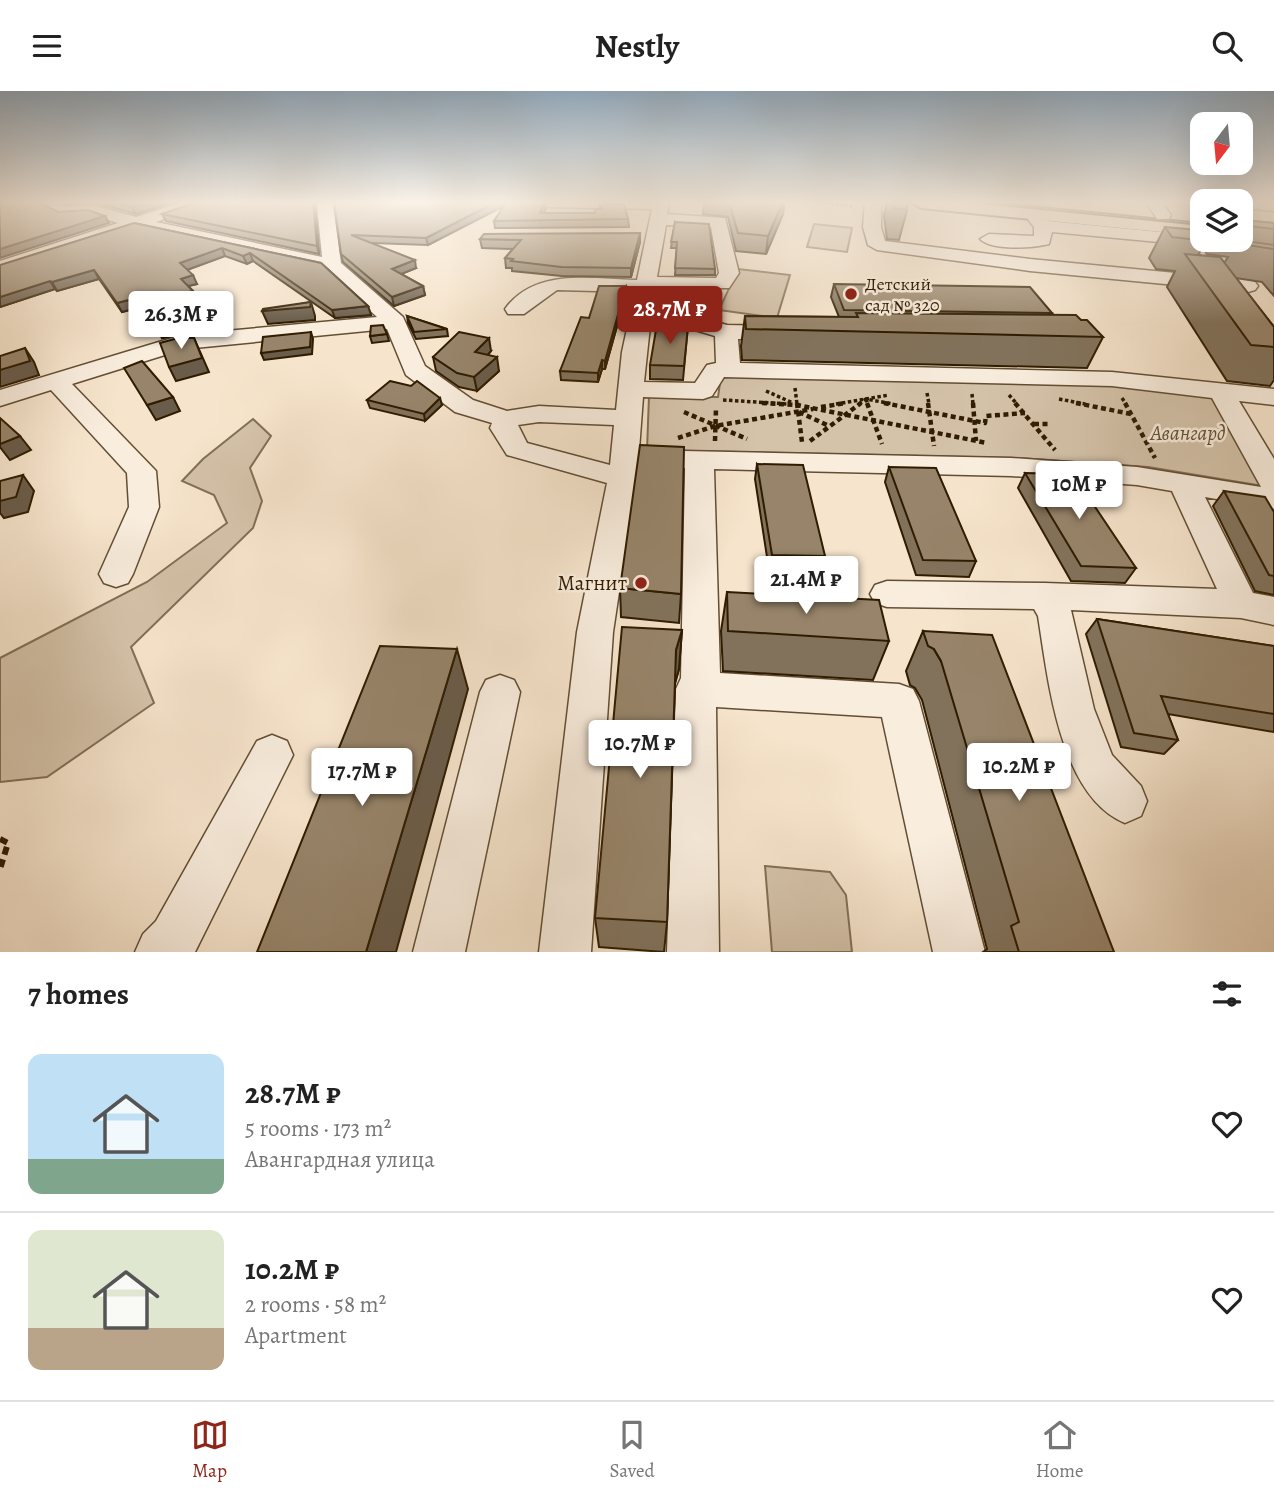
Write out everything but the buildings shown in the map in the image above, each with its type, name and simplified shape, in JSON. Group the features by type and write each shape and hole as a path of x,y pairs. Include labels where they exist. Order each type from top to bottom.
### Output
{"street":[{"path":"0,267 74,242"},
{"path":"227,242 332,265 395,322 415,370 464,405 506,419 629,404 703,391 716,370 1112,379 1274,397"},
{"path":"328,242 332,265"},
{"path":"565,952 595,632 623,467 652,242"},
{"path":"516,309 545,287 557,284 645,292 722,284 729,273 723,242"},
{"path":"876,242 877,245 1030,265 1250,277"},
{"path":"1020,242 1033,242"},
{"path":"1190,242 1250,277"},
{"path":"996,279 1027,279 1030,265 1029,243"},
{"path":"1223,302 1215,291 1250,277"},
{"path":"645,292 726,332 806,334"},
{"path":"0,398 182,342 395,322"},
{"path":"726,332 728,370"},
{"path":"904,349 915,374"},
{"path":"1090,353 1112,379"},
{"path":"55,380 141,471 144,507 116,574"},
{"path":"1220,390 1274,484"},
{"path":"506,419 504,428 517,449 595,472 697,452 937,465 981,450 1274,499"},
{"path":"697,452 701,689"},
{"path":"1183,482 1258,608"},
{"path":"887,594 1045,596 1258,608"},
{"path":"1045,596 1056,616 1074,709 1096,768 1125,801"},
{"path":"595,632 701,643"},
{"path":"693,952 696,689 899,701 959,952"},
{"path":"439,952 500,692"},
{"path":"161,952 173,939 272,755"}],"path":[{"path":"793,371 803,446"},
{"path":"1112,379 1160,467 1183,482"},
{"path":"1003,387 1060,456 1048,454"},
{"path":"971,388 973,421 981,450"},
{"path":"937,390 926,390 937,465"},
{"path":"697,452 715,426 890,395"},
{"path":"1054,398 1131,414"},
{"path":"697,452 715,426 716,399 797,405 873,418 932,433 981,450"},
{"path":"803,446 866,399 985,423 986,416 1025,413"},
{"path":"866,399 883,447 870,447"},
{"path":"678,410 754,441"},
{"path":"798,412 829,426"},
{"path":"1034,424 1051,424"},
{"path":"803,446 816,446"},
{"path":"0,839 8,843 0,869"}],"green space":[{"path":"808,242 849,242 847,252 807,247"},
{"path":"738,269 790,275 777,318 719,310"},
{"name":"Авангард","path":"721,376 1101,383 1218,395 1269,487 1148,467 1020,458 647,450 649,396 718,397"},
{"path":"253,419 271,436 250,468 262,501 253,528 131,647 154,703 47,777 0,782 0,658 147,582 227,523 214,495 182,481 203,459"},
{"path":"765,866 830,872 846,895 852,952 772,952"}],"place":[{"name":"Детский сад № 320","path":"851,294"},
{"name":"Магнит","path":"641,583"}]}
